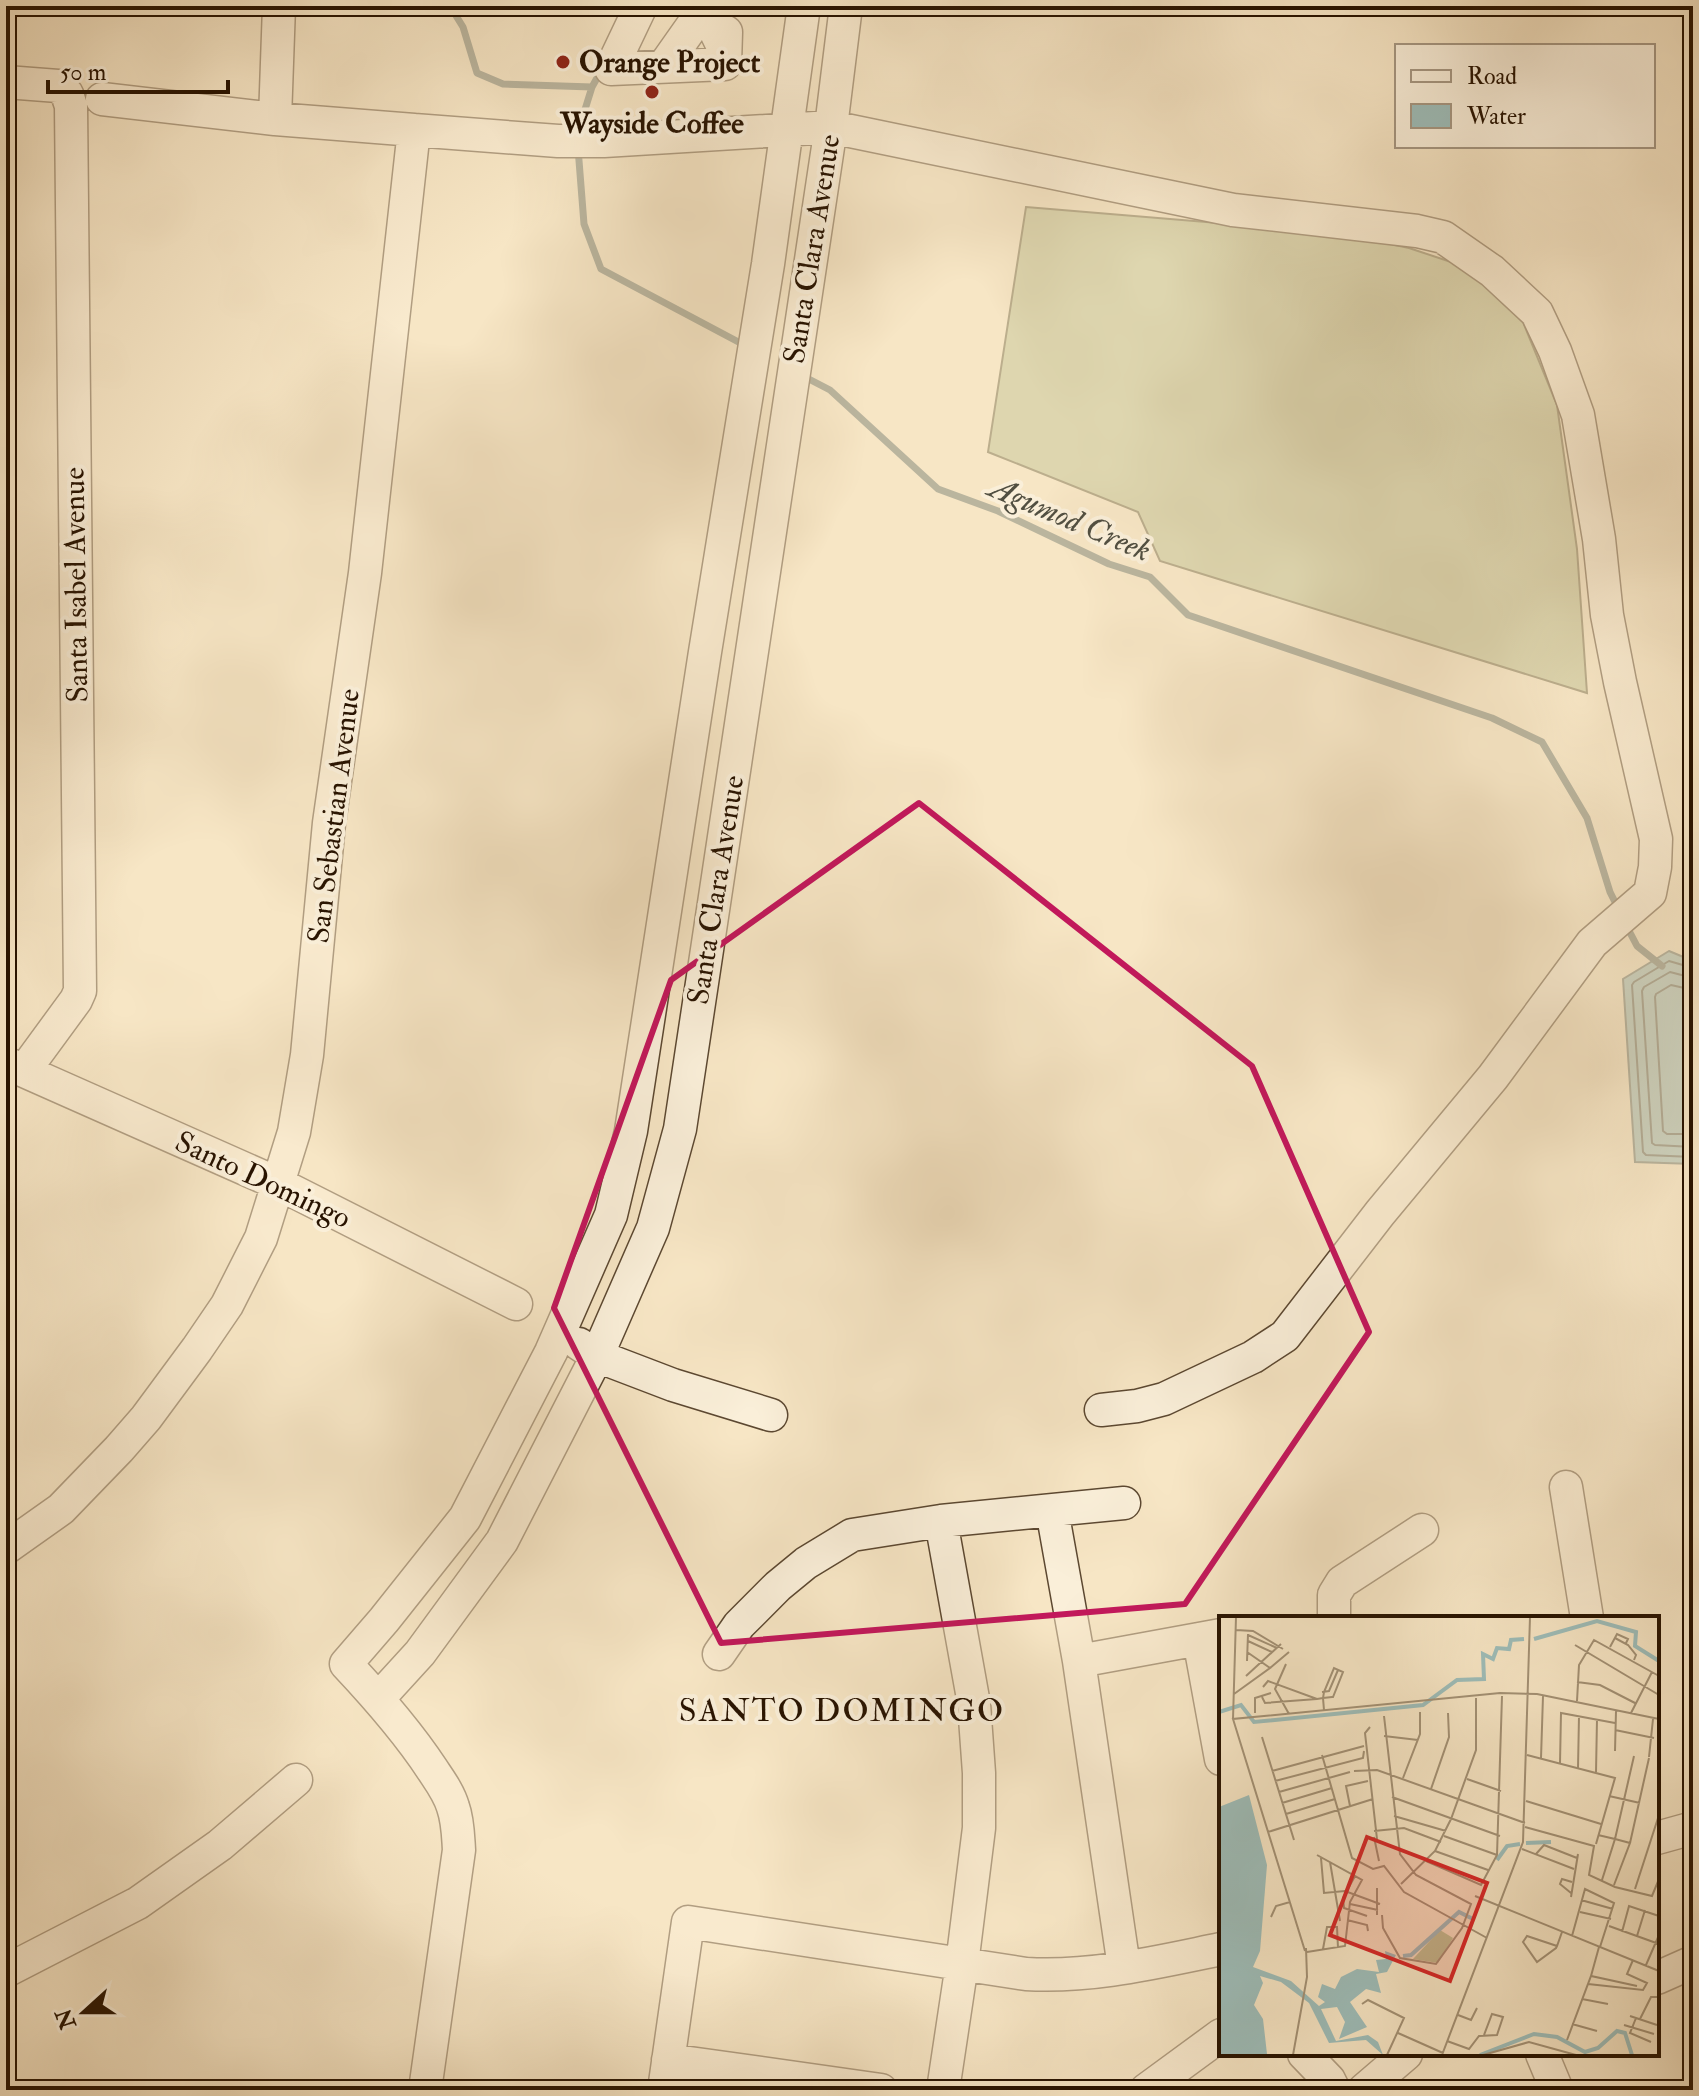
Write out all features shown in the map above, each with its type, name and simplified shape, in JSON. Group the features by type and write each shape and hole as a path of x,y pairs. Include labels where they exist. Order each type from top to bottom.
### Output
{"street":[{"path":"275,119 279,6"},
{"path":"641,6 611,69 725,64 726,42"},
{"name":"Santa Clara Avenue","path":"804,6 768,264 631,1131 611,1215 559,1332 465,1518 346,1664 378,1699 420,1653 502,1541 597,1356 653,1228 680,1129 831,127 846,6"},
{"name":"Santa Isabel Avenue","path":"6,82 58,86 67,94 71,106 80,991 76,1000 15,1067"},
{"path":"102,99 275,119 558,141 831,127 1233,210 1417,231 1443,237 1492,271 1537,313 1555,351 1578,415 1599,539 1607,615 1656,839 1650,893 1592,943 1493,1077 1380,1213 1285,1336 1253,1357 1164,1399 1101,1410"},
{"name":"San Sebastian Avenue","path":"6,1548 61,1509 119,1449 171,1386 227,1305 261,1238 294,1132 307,1055 329,823 365,573 414,130"},
{"name":"Santo Domingo","path":"15,1067 279,1184 516,1304"},
{"path":"559,1332 597,1356 673,1385 771,1415"},
{"path":"1566,1487 1587,1616"},
{"path":"719,1654 739,1625 778,1586 806,1563 852,1535 941,1521 1124,1503"},
{"path":"1052,1510 1079,1661 1124,1967"},
{"path":"941,1521 974,1704 979,1773 979,1828 943,2090"},
{"path":"1329,1616 1334,1595 1342,1582 1422,1530"},
{"path":"1079,1661 1210,1637 1219,1737"},
{"path":"378,1699 437,1776 453,1806 458,1827 459,1850 425,2090"},
{"path":"6,1971 138,1903 220,1845 296,1780"},
{"path":"1659,1837 1693,1828"},
{"path":"881,2090 666,2075 688,1922 1056,1976 1084,1974 1219,1949"},
{"path":"1659,1977 1693,1962"},
{"path":"1146,2090 1219,2036"},
{"path":"1307,2056 1334,2090"},
{"path":"1364,2090 1404,2056"},
{"path":"1543,2056 1557,2090"}],"highlighted area":[{"path":"919,803 1252,1066 1369,1332 1185,1604 721,1643 554,1308 671,980"}],"green space":[{"path":"1026,207 1338,233 1409,248 1463,266 1518,310 1557,405 1577,549 1587,693 1160,561 1138,512 988,452"}],"water":[{"path":"1669,951 1693,961 1693,1164 1635,1162 1623,979"}],"waterway":[{"name":"Agumod Creek","path":"450,6 463,27 477,73 503,84 592,87"},
{"name":"Agumod Creek","path":"578,132 592,87 602,69"},
{"name":"Agumod Creek","path":"578,148 584,224 601,269 746,346"},
{"name":"Agumod Creek","path":"803,376 830,390 938,489 998,511 1109,564 1150,577 1188,615 1492,718 1542,742 1587,818 1610,892 1619,910"},
{"name":"Agumod Creek","path":"1626,925 1637,946 1662,966"}],"place":[{"name":"Orange Project","path":"563,62"},
{"name":"Wayside Coffee","path":"652,92"}],"district":[{"name":"SANTO DOMINGO","path":"842,1711"}]}
